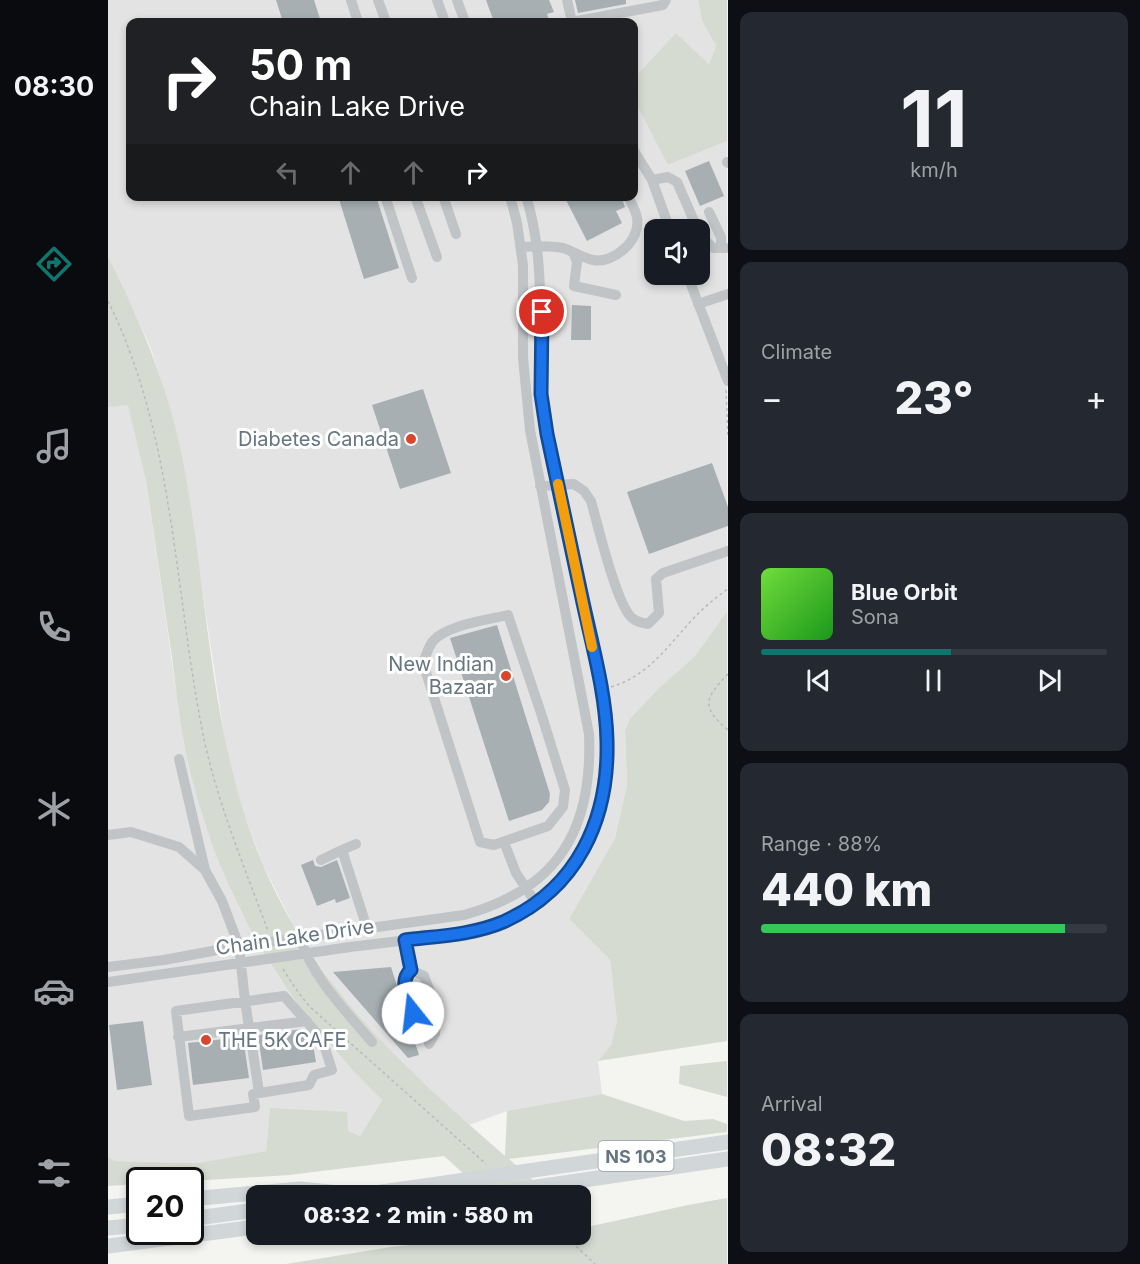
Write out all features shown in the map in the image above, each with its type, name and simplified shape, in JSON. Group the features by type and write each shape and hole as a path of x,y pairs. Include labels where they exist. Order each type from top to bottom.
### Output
{"highway":[{"name":"NS 103","path":"429,1185 728,1142"},
{"name":"NS 103","path":"545,1185 728,1159"},
{"path":"204,1198 246,1194"},
{"path":"108,1207 126,1205"},
{"path":"204,1217 246,1211"},
{"path":"108,1228 126,1226"},
{"path":"111,1246 246,1228"}],"street":[{"path":"351,0 357,18"},
{"path":"378,0 385,18"},
{"path":"437,0 444,18"},
{"path":"457,0 464,18"},
{"path":"567,0 571,18"},
{"path":"593,18 663,5 666,0"},
{"path":"638,155 652,180 666,219"},
{"path":"652,180 668,177 677,182 694,219"},
{"path":"387,201 412,278"},
{"path":"417,201 437,257"},
{"path":"445,201 456,234"},
{"name":"Chain Lake Drive","path":"108,967 164,960 271,941 464,915 487,909 526,889 559,859 570,840 586,800 590,757 586,712 530,430 524,382 524,288 521,248 511,201"},
{"name":"Chain Lake Drive","path":"108,982 483,929 536,903 564,879 576,863 593,830 604,793 607,741 601,689 547,434 541,394 542,312 538,246 527,201"},
{"path":"521,248 538,246 562,248 593,260 608,260 631,242 636,231 638,219 630,201"},
{"path":"709,212 724,248 713,248 710,245"},
{"path":"573,252 577,262 574,285 616,294"},
{"path":"691,285 727,380"},
{"path":"698,304 728,294"},
{"path":"540,486 574,484 584,491 591,501 621,601 633,620 648,624 659,613 656,579 658,576 728,551"},
{"path":"508,615 565,790 563,807 548,826 504,842 494,845 480,842 423,663 434,639 454,628 508,615"},
{"path":"179,759 205,870 222,901 239,946 259,1092"},
{"path":"108,835 131,832 179,847 205,870"},
{"path":"504,842 516,873 536,903"},
{"path":"321,860 356,844"},
{"path":"342,850 368,928"},
{"path":"346,931 350,947"},
{"path":"300,938 305,954 324,984 372,1042"},
{"path":"405,940 411,970"},
{"path":"411,970 404,982 413,1013"},
{"path":"411,970 424,976 429,988 436,1022 435,1034 429,1044"},
{"path":"284,996 307,1022 321,1039 332,1070 314,1075 309,1084 253,1094 255,1107 189,1116 176,1011 284,996"},
{"path":"178,1037 307,1022"}],"path":[{"path":"108,301 133,361 156,437 166,488 190,666 208,763 271,941"},
{"path":"727,380 728,437"},
{"path":"601,689 634,679 654,663 692,619 728,589"},
{"path":"728,674 719,683 708,704 709,711 728,730"},
{"path":"278,957 288,978 310,1007 486,1164"},
{"path":"575,1245 595,1264"}],"shaded area":[{"path":"108,0 698,0 702,21 716,46 709,64 676,33 668,165 727,141 727,611 695,656 660,687 625,731 627,785 615,838 569,919 610,960 617,1021 611,1046 598,1061 602,1094 507,1111 469,1125 398,1060 346,1003 298,934 264,867 242,809 227,755 187,487 177,435 150,346 108,256"},
{"path":"698,0 727,0 727,141 668,165 638,107 639,73 676,33 709,64 716,46 702,21"},
{"path":"108,256 152,354 176,430 192,511 214,679 224,734 237,788 254,841 276,893 298,933 322,970 349,1004 407,1067 505,1156 507,1111 602,1094 684,1121 713,1119 727,1124 727,1132 509,1159 539,1185 476,1185 444,1156 289,1175 204,1180 204,1167 126,1167 126,1185 108,1186 108,1157 115,1161 197,1163 266,1151 270,1108 347,1112 348,1131 360,1136 382,1100 317,1029 289,992 242,913 222,870 192,779 178,703 146,481 128,405 108,407"},
{"path":"128,400 146,481 175,684 193,782 203,818 239,908 279,978 330,1046 382,1100 360,1136 270,1108 266,1151 197,1163 114,1161 108,1157 108,402"},
{"path":"727,611 727,1041 598,1061 611,1045 617,1021 610,960 569,919 615,838 627,785 625,731 630,719 660,687 695,656"},
{"path":"727,1061 727,1097 679,1084 680,1066"},
{"path":"727,1198 727,1264 286,1264 410,1245 591,1245 591,1226"}],"building":[{"path":"276,0 314,0 320,18 282,18"},
{"path":"486,0 549,0 554,12 547,14 548,18 493,18"},
{"path":"575,0 626,0 626,4 578,13"},
{"path":"709,161 724,196 700,206 685,171"},
{"path":"340,201 378,201 399,268 364,279"},
{"path":"567,201 623,201 625,207 616,211 622,223 587,241"},
{"path":"572,305 591,306 591,340 571,340"},
{"name":"Diabetes Canada","path":"423,389 451,473 400,489 372,405"},
{"path":"712,463 728,507 728,526 649,554 627,492"},
{"path":"497,625 550,794 549,802 542,810 509,821 450,638"},
{"path":"313,860 315,866 321,867 337,860 350,898 336,903 335,899 317,906 301,865"},
{"path":"391,967 419,1055 408,1058 333,972"},
{"path":"143,1021 152,1085 117,1090 109,1025"},
{"path":"303,1029 312,1039 316,1062 263,1070 258,1035"},
{"path":"243,1037 249,1078 193,1085 188,1043"}],"slow traffic":[{"path":"558,484 592,647"}],"place":[{"name":"Diabetes Canada","path":"411,439"},
{"name":"New Indian Bazaar","path":"506,676"},
{"name":"THE 5K CAFE","path":"206,1040"}],"route":[{"path":"413,1013 404,982 411,970 405,940 483,929 520,913 536,903 564,879 576,863 593,830 604,793 607,741 601,689 547,434 541,394 542,312"}]}
